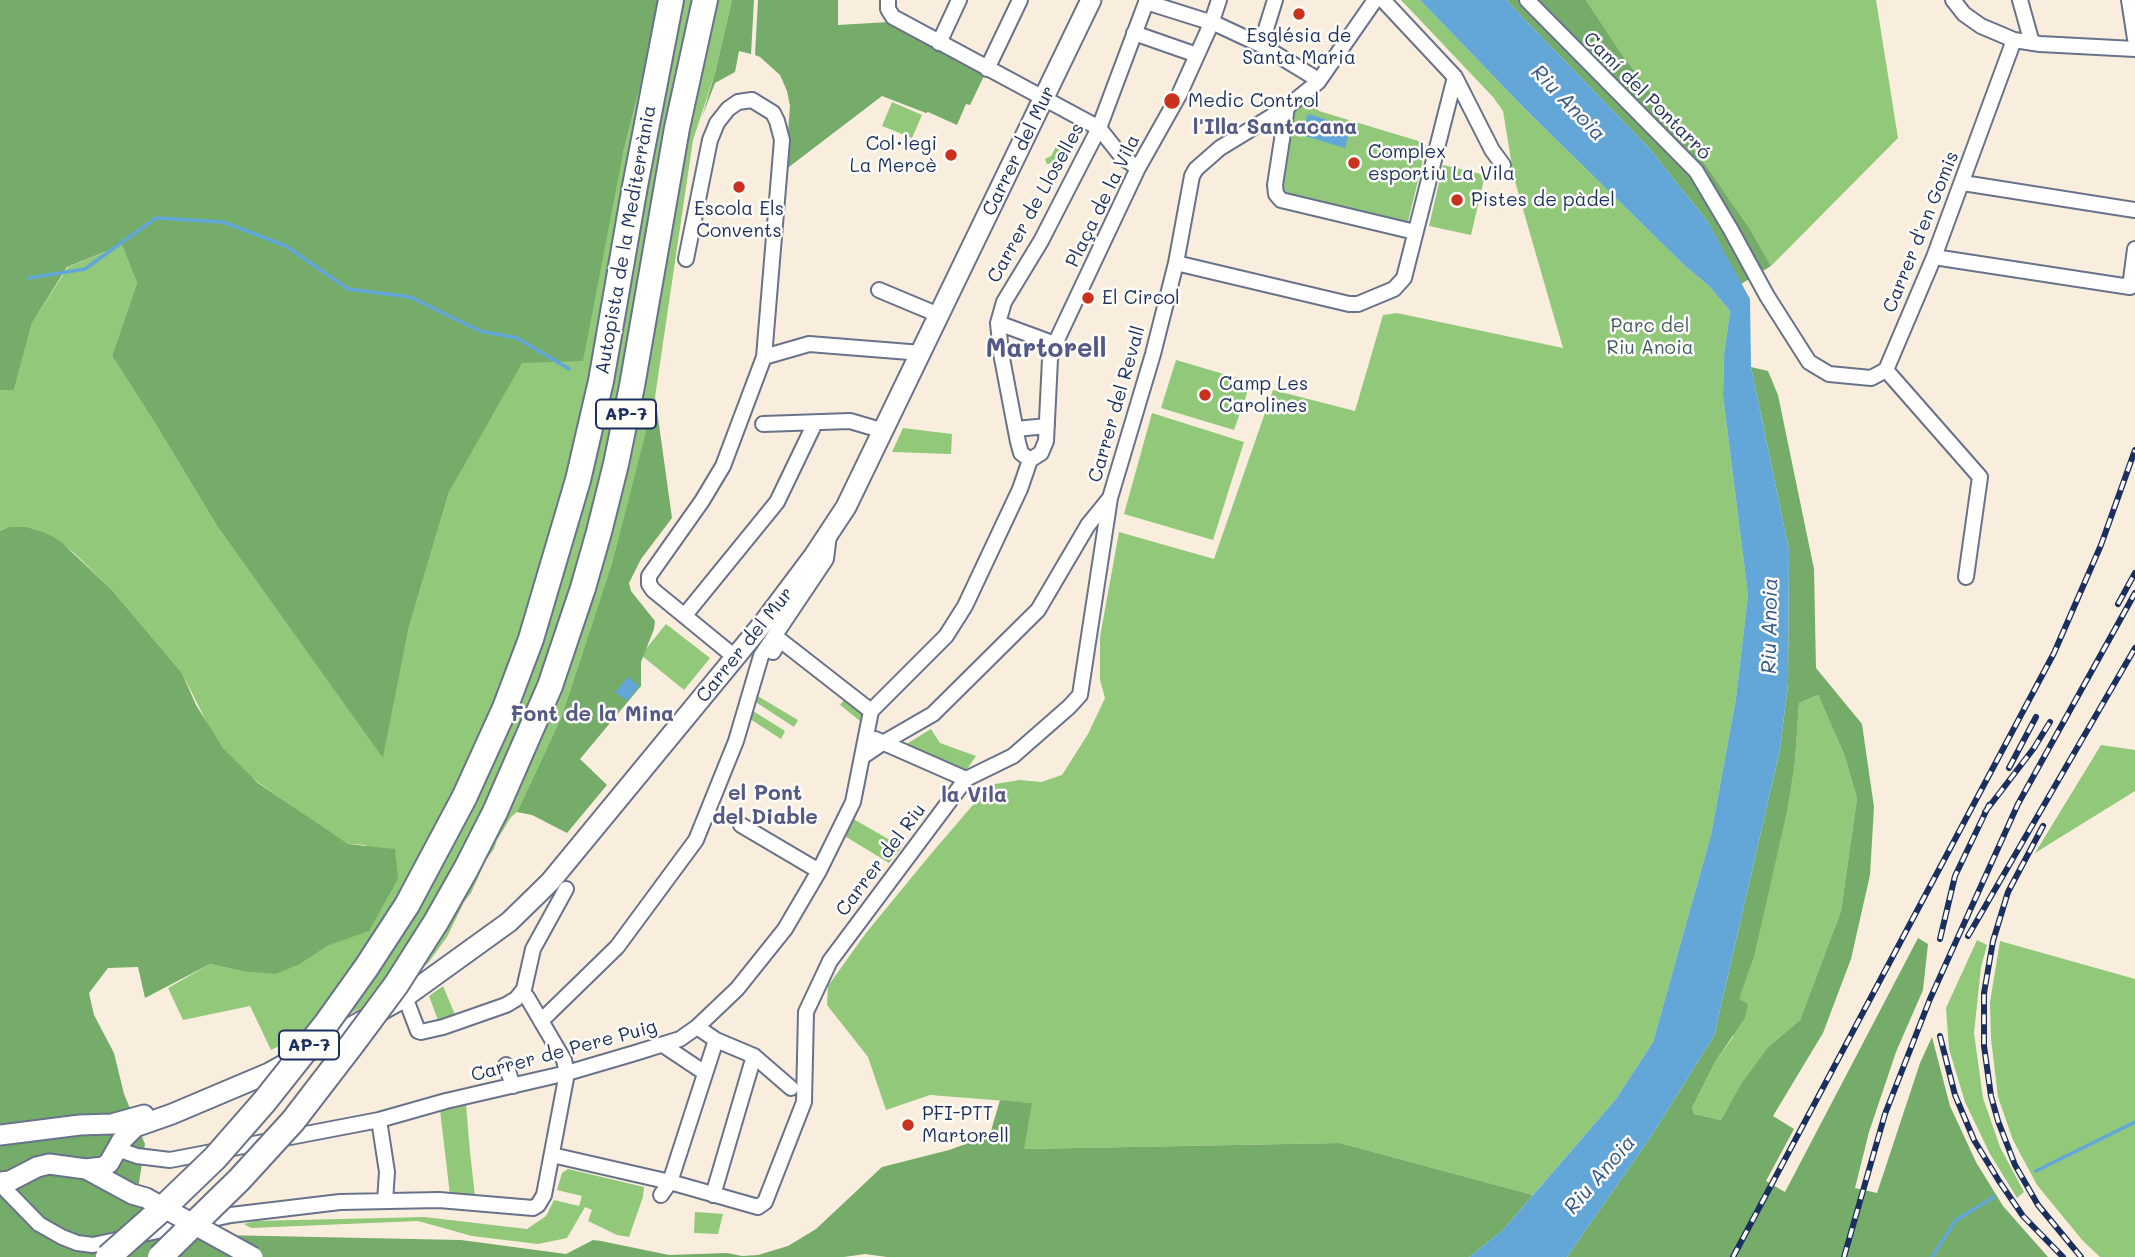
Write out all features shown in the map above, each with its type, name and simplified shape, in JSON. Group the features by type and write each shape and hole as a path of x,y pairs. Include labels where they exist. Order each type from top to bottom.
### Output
{"highway":[{"name":"Autopista de la Mediterrània","path":"108,1257 162,1210 215,1158 326,1024 407,905 464,798 505,708 531,639 578,480 601,381 671,0"},
{"name":"Autopista de la Mediterrània","path":"160,1257 239,1180 293,1121 396,985 466,869 525,747 566,642 606,505 632,386 677,128 705,0"}],"main road":[{"name":"Carrer del Mur","path":"86,1169 103,1167 127,1133 135,1127 269,1073 405,997 489,938 538,895 736,658 830,534 884,431 1091,0"},
{"name":"Carrer del Mur","path":"0,1135 112,1124 190,1105"},
{"path":"98,1125 113,1135 123,1176 146,1198"},
{"path":"0,1183 49,1164 86,1169 132,1194 146,1198 253,1257"}],"street":[{"path":"888,0 892,17 1099,128 1122,157 1138,168"},
{"path":"939,43 959,0"},
{"path":"987,69 1020,0"},
{"name":"Plaça de la Vila","path":"871,711 946,636 965,607 1020,489 1030,460 1038,457 1044,449 1050,359 1055,344 1138,168 1179,95 1219,0"},
{"path":"1261,45 1275,0"},
{"name":"Carrer del Revall","path":"862,757 933,714 1038,610 1088,525 1110,498 1153,354 1176,263 1192,176 1196,169 1220,148 1287,107 1318,82 1375,0"},
{"path":"1383,0 1455,77 1492,150 1503,165"},
{"name":"Camí del Pontarró","path":"1527,0 1696,171 1804,355 1818,369 1829,374 1871,378 1886,370"},
{"path":"1953,0 1964,14 1981,26 2014,40 2135,49"},
{"path":"2021,0 2032,43"},
{"path":"2129,0 2135,39"},
{"path":"1146,1 1216,24 1261,45 1318,82"},
{"name":"Carrer de Lloselles","path":"1030,460 1021,453 1001,353 998,323 1004,302 1041,241 1099,128 1146,1"},
{"path":"1134,33 1197,55"},
{"name":"Carrer d'en Gomis","path":"1886,370 1963,183 2014,40"},
{"path":"1176,263 1349,304 1358,304 1394,289 1404,278 1455,77"},
{"path":"686,259 710,140 728,109 751,100 773,113 782,140 764,357 723,466 702,501 649,576 649,584 653,590 736,658"},
{"path":"1287,107 1275,185 1276,194 1281,200 1415,232"},
{"path":"1963,183 2135,210"},
{"path":"1934,257 2130,287 2135,250"},
{"path":"879,290 934,313"},
{"path":"998,323 1055,344"},
{"path":"764,357 809,344 922,353"},
{"path":"1886,370 1980,477 1966,577"},
{"path":"763,424 850,421 884,431"},
{"path":"685,615 777,502 815,423"},
{"path":"1016,429 1047,426"},
{"name":"Carrer del Riu","path":"713,1195 758,1207 765,1202 797,1091 806,1012 830,961 966,779 1013,756 1080,695 1110,498"},
{"path":"541,1021 617,947 696,840 736,741 761,656 826,559 830,534"},
{"path":"750,693 780,640 871,711"},
{"name":"Carrer de Pere Puig","path":"116,1152 170,1160 379,1120 567,1073 680,1038 697,1027 737,989 776,942 819,871 853,802 871,711"},
{"path":"867,727 881,744 966,779"},
{"path":"741,825 819,871"},
{"path":"405,997 418,1031 421,1032 454,1024 516,999 524,989 533,949 566,889"},
{"path":"0,1183 39,1224 77,1243 93,1245 237,1214 340,1202 439,1200 533,1208 544,1195 567,1073 564,1060 527,997"},
{"path":"697,1027 716,1040 754,1056 797,1091"},
{"path":"665,1189 716,1040"},
{"path":"663,1045 705,1073"},
{"path":"552,1154 665,1189 713,1195 754,1056"},
{"path":"506,1065 513,1086"},
{"path":"379,1120 387,1172 386,1200"}],"green space":[{"path":"0,0 662,0 623,153 583,361 522,363 449,492 409,627 383,758 217,526 112,356 137,283 122,245 67,267 32,323 14,390 0,390"},
{"path":"662,0 732,0 715,73 693,140 655,397 612,563 561,718 517,812 497,840 447,937 428,963 385,997 271,1050 250,1006 183,1020 168,988 210,964 242,971 302,963 329,945 366,845 348,844 333,835 259,783 233,761 213,735 182,673 111,589 73,552 44,532 27,527 9,527 0,531 0,390 14,390 32,323 68,267 122,245 137,283 112,356 217,526 383,757 409,627 449,492 623,153"},
{"path":"732,0 754,0 751,54 739,51 735,72 715,83 702,117 715,73"},
{"path":"758,0 838,0 838,25 889,22 985,74 970,105 966,104 957,125 882,96 785,170 790,106 780,75 755,55"},
{"name":"Parc del Riu Anoia","path":"1401,0 1420,0 1525,109 1685,266 1709,286 1730,311 1724,355 1723,396 1748,595 1736,698 1711,835 1653,1042 1616,1099 1533,1195 1340,1143 1023,1149 1031,1103 930,1095 886,1110 868,1057 827,1005 828,986 866,933 978,799 995,784 1020,780 1041,782 1062,775 1088,734 1105,698 1100,680 1100,637 1119,532 1214,559 1273,390 1355,411 1383,315 1397,313 1563,348 1514,178 1503,111 1493,97"},
{"path":"1506,0 1586,0 1621,53 1707,167 1750,229 1771,266 1741,284 1708,222 1649,148"},
{"path":"1586,0 1876,0 1898,138 1771,266 1750,229 1707,167 1621,53"},
{"name":"Complex esportiu La Vila","path":"1310,100 1319,111 1425,143 1408,222 1284,192 1283,178 1293,114"},
{"path":"892,102 922,115 912,138 882,126"},
{"path":"1058,143 1070,146 1061,162 1047,164 1045,159 1051,156"},
{"name":"Complex esportiu La Vila","path":"1443,165 1485,175 1471,235 1429,226"},
{"name":"Camp Les Carolines","path":"1176,360 1251,382 1234,430 1161,408"},
{"path":"1751,367 1768,371 1778,395 1814,569 1816,668 1862,724 1874,807 1870,875 1851,959 1823,1033 1773,1116 1794,1129 1766,1181 1785,1192 1918,938 1928,944 1923,990 1896,1052 1869,1132 1855,1188 1877,1193 1920,1063 1932,1037 1950,1106 1976,1162 2003,1206 2048,1257 1567,1257 1652,1135 1714,1036 1780,749 1788,684 1789,550","holes":["1818,695 1844,754 1857,798 1841,911 1800,1020 1767,1048 1740,1085 1721,1120 1694,1114 1692,1108 1715,1062 1745,1018 1748,1004 1739,999 1754,957 1787,811 1795,761 1799,703"]},
{"path":"655,396 672,518 641,559 629,583 631,591 655,621 654,629 641,662 641,686 580,759 607,785 567,833 532,815 517,812 561,718 612,563"},
{"path":"1152,413 1244,442 1213,540 1124,514"},
{"path":"903,428 952,434 951,454 892,452"},
{"path":"9,527 27,527 60,541 111,589 182,673 196,705 223,748 258,783 348,844 395,849 398,879 369,931 329,945 302,963 276,974 242,971 210,964 145,998 138,967 108,968 89,993 94,1015 114,1053 124,1094 145,1144 138,1189 172,1234 461,1240 566,1254 593,1240 669,1255 758,1255 788,1246 816,1229 882,1167 949,1150 974,1141 991,1131 1000,1100 1032,1103 1024,1149 1340,1143 1533,1195 1502,1231 1469,1257 887,1257 865,1254 844,1257 0,1257 0,531"},
{"path":"666,624 710,658 684,690 641,655"},
{"path":"756,695 798,720 794,727 754,701"},
{"path":"1818,695 1844,754 1857,798 1841,911 1800,1020 1767,1048 1740,1085 1721,1120 1694,1114 1692,1108 1715,1062 1733,1037 1738,1000 1754,957 1795,761 1799,703"},
{"path":"847,696 864,712 860,721 840,705"},
{"path":"750,709 785,731 781,739 747,717"},
{"path":"931,729 940,743 976,756 965,772 900,748"},
{"path":"2101,745 2135,750 2135,791 2035,853"},
{"path":"850,817 902,847 889,863 843,835"},
{"path":"1977,940 1987,945 1981,967 1974,1033 1983,1098 2000,1147 2024,1192 2017,1198 1990,1154 1965,1102 1949,1049 1946,1008"},
{"path":"2000,941 2135,979 2135,1257 2100,1257 2083,1241 2037,1185 2013,1140 1998,1097 1991,1039 1990,1002"},
{"path":"443,986 456,1017 439,1023 429,996"},
{"path":"466,1105 475,1196 450,1195 440,1110"},
{"path":"568,1169 644,1187 629,1237 617,1235 588,1221 592,1210 585,1207 567,1238 538,1244 472,1236 418,1221 251,1228 244,1224 255,1221 424,1217 527,1229 546,1216 554,1200 579,1206 582,1196 557,1190 562,1173"},
{"path":"695,1212 723,1214 718,1234 694,1233"}],"water":[{"name":"Riu Anoia","path":"1420,0 1506,0 1649,148 1708,222 1750,299 1751,367 1789,550 1788,684 1780,749 1714,1036 1652,1135 1567,1257 1469,1257 1502,1231 1616,1099 1653,1042 1711,835 1736,698 1748,595 1723,396 1724,355 1730,311 1709,286 1685,266 1525,109"},
{"path":"1308,114 1351,127 1345,148 1301,135"},
{"path":"628,677 639,686 627,701 615,692"}],"waterway":[{"path":"29,278 85,269 156,218 223,222 286,246 348,289 410,297 480,331 517,338 569,369"},
{"path":"2036,1171 2135,1122"},
{"path":"1932,1257 1956,1220 1994,1197"}],"railway":[{"path":"1733,1257 2054,653 2101,545 2135,450"},
{"path":"2118,604 2135,573"},
{"path":"1844,1257 1885,1114 1930,999 2018,804 2135,593"},
{"path":"1968,936 2135,648"},
{"path":"2009,768 2036,717"},
{"path":"1985,812 2034,748 2050,722"},
{"path":"1940,939 1955,876 1989,805"},
{"path":"2043,826 2008,892 1993,941 1984,993 1984,1046 1991,1096 2015,1165 2038,1205 2081,1257"},
{"path":"1940,1036 1955,1095 1974,1140 2023,1216 2063,1257"}],"place":[{"name":"Església de Santa Maria","path":"1299,14"},
{"name":"Medic Control","path":"1172,101"},
{"name":"Col·legi La Mercè","path":"951,155"},
{"name":"Complex esportiu La Vila","path":"1354,163"},
{"name":"Escola Els Convents","path":"739,187"},
{"name":"Pistes de pàdel","path":"1457,200"},
{"name":"El Circol","path":"1088,298"},
{"name":"Camp Les Carolines","path":"1205,395"},
{"name":"PFI-PTT Martorell","path":"908,1125"}],"district":[{"name":"l'Illa Santacana","path":"1275,128"},
{"name":"Martorell","path":"1046,349"},
{"name":"Font de la Mina","path":"592,715"},
{"name":"la Vila","path":"974,796"},
{"name":"el Pont del Diable","path":"765,806"}]}
